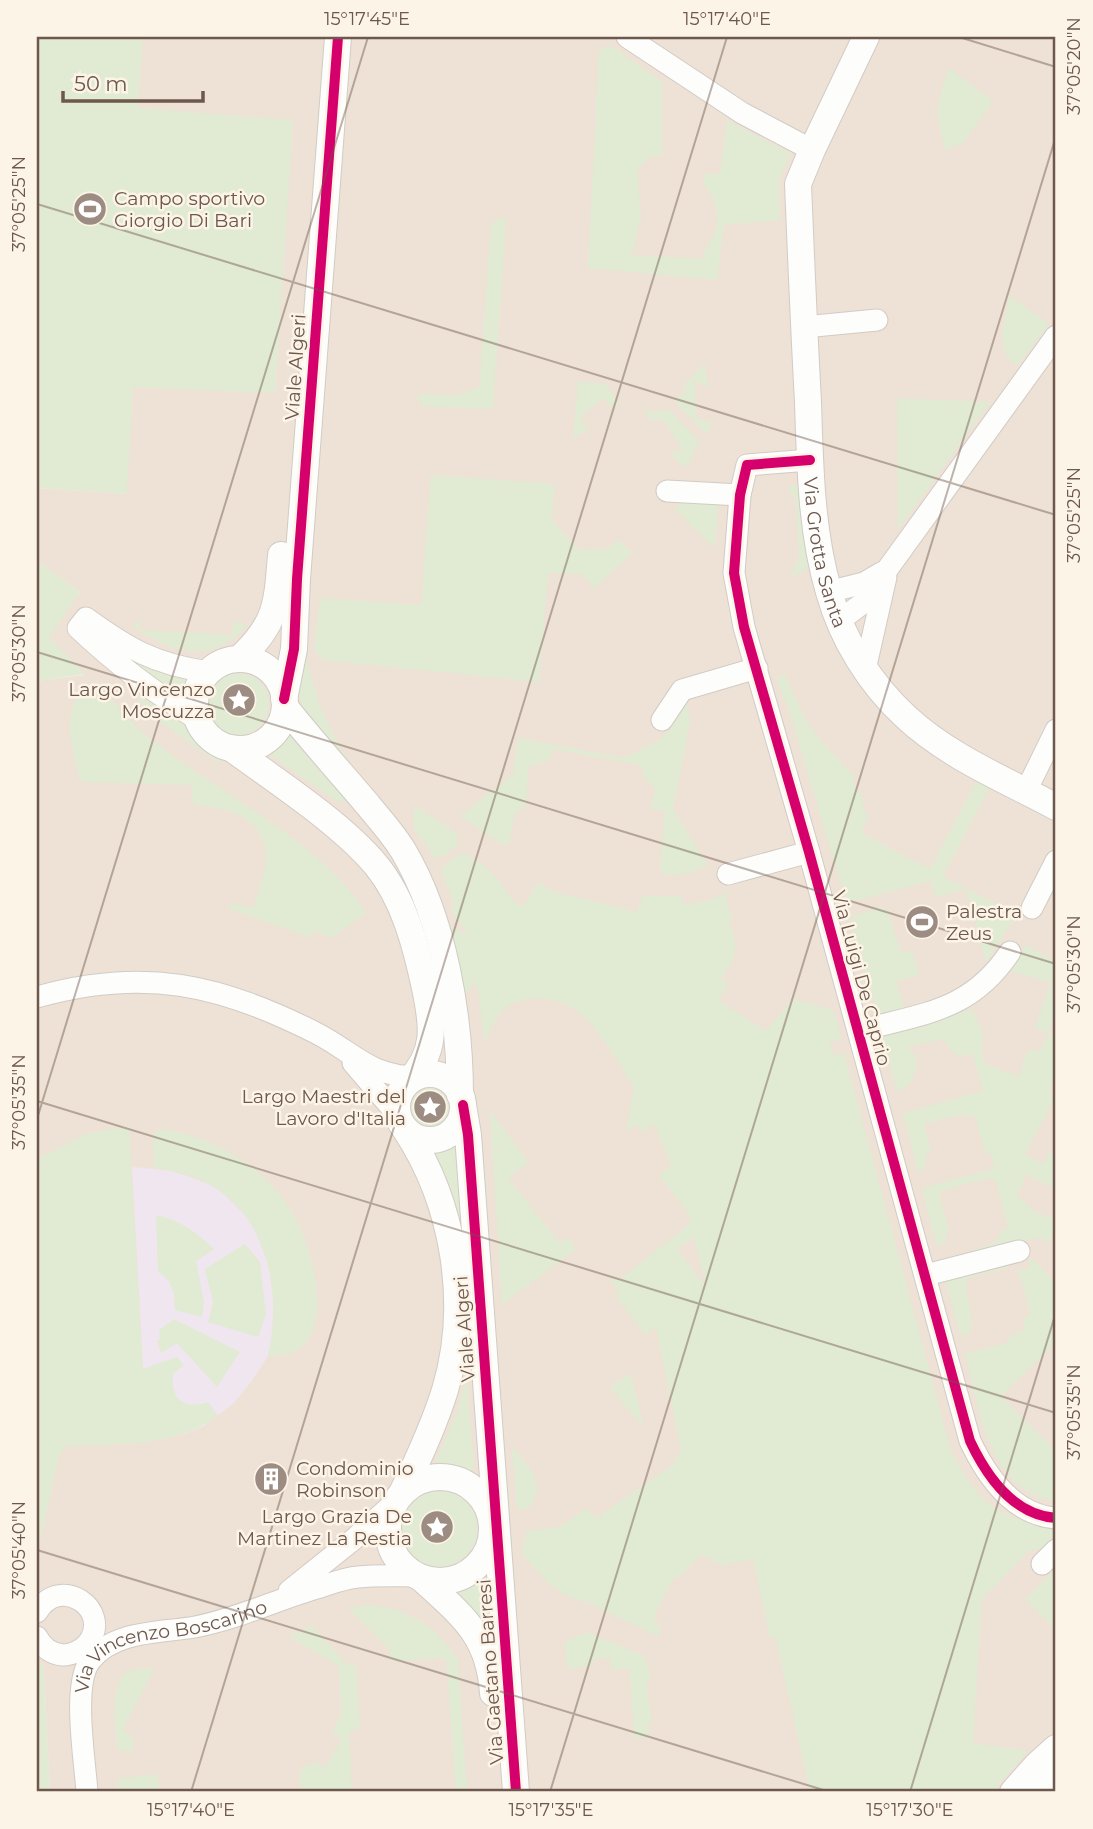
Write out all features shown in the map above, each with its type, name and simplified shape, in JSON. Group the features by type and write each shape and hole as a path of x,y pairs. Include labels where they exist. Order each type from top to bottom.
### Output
{"street":[{"name":"Viale Algeri","path":"239,659 259,640 270,621 276,602 321,37"},
{"name":"Viale Algeri","path":"338,37 294,649 285,703 404,852 435,926 458,1044 461,1100 468,1135 494,1525"},
{"path":"627,37 741,113 811,150"},
{"name":"Via Grotta Santa","path":"866,37 811,150 798,184 810,460 819,551 828,592 839,621 865,670 907,718 944,747 1056,807"},
{"path":"804,327 877,320"},
{"path":"839,621 863,603 1056,336"},
{"name":"Via Luigi De Caprio","path":"810,460 747,465 740,495 734,573 744,627 859,1031 970,1441 992,1480 1006,1495 1026,1510 1056,1518"},
{"path":"667,491 740,495"},
{"path":"828,592 864,583 888,568"},
{"path":"865,670 888,568"},
{"path":"197,719 122,668 78,628 86,618 139,654 175,666 208,672"},
{"path":"239,659 255,662 269,670 279,683 285,703 282,719 267,740 256,746 231,748 222,746 206,735 197,719 195,699 197,689 208,672 222,663 239,659"},
{"path":"662,720 682,690 757,668"},
{"path":"1026,791 1056,730"},
{"path":"231,748 336,827 377,866 402,911 417,951 429,1009 430,1046 421,1069 399,1096 397,1104 402,1125"},
{"path":"728,874 809,852"},
{"path":"1032,908 1056,861"},
{"path":"859,1031 943,1008 968,996 992,976 1010,952"},
{"path":"37,997 108,983 132,982 182,985 253,1003 318,1034 380,1072 413,1078 438,1075 447,1079 461,1100 458,1123 453,1130 438,1139 420,1139 402,1125 390,1106 340,1048"},
{"name":"Viale Algeri","path":"398,1498 422,1452 444,1391 452,1356 456,1307 454,1259 443,1212 423,1161 402,1125"},
{"path":"926,1275 1019,1251"},
{"path":"444,1477 467,1485 484,1501 494,1525 483,1558 466,1574 444,1581 419,1577 358,1577 279,1599 354,1539 421,1480 444,1477"},
{"path":"398,1498 388,1522 390,1544 400,1563 419,1577"},
{"name":"Via Gaetano Barresi","path":"494,1525 516,1792"},
{"name":"Via Gaetano Barresi","path":"419,1577 454,1607 485,1648 491,1669 500,1792"},
{"path":"37,1612 47,1599 66,1595 76,1597 85,1603 94,1621 111,1632 133,1635"},
{"name":"Via Vincenzo Boscarino","path":"87,1792 80,1696 82,1675 90,1661 99,1652 133,1635 208,1624 244,1614 279,1599"},
{"path":"37,1637 45,1648 54,1653 72,1654 89,1642 94,1621"},
{"path":"72,1654 82,1675"},
{"path":"1013,1792 1056,1748"},
{"path":"1043,1792 1056,1777"}],"shaded area":[{"path":"37,37 1056,37 1056,1792 50,1792 44,1673 43,1665 37,1660 37,681 84,675 48,637 80,592 37,561 37,488 127,494"},
{"path":"132,1167 182,1174 211,1185 224,1194 248,1218 256,1233 268,1262 274,1298 272,1339 268,1356 233,1404 204,1426 187,1433 147,1442"}],"green space":[{"path":"37,37 143,37 138,108 293,120 275,393 133,387 127,494 37,488"},
{"path":"612,46 662,82 662,156 649,157 637,170 641,216 632,255 703,259 718,220 713,200 703,183 704,173 720,174 727,120 791,154 779,181 780,220 724,225 717,280 588,268 599,50"},
{"path":"949,68 993,101 964,142 946,150 939,126 938,109"},
{"path":"497,218 506,219 493,409 422,406 416,394 457,395 479,387 491,226"},
{"path":"1009,296 1049,324 1017,366 1005,353 1003,344"},
{"path":"705,363 708,388 694,380 696,419 710,422 711,429 706,434 676,403 678,396 685,394 685,383"},
{"path":"578,381 606,384 619,405 613,409 604,398 580,417 588,429 573,439"},
{"path":"897,398 990,402 898,530"},
{"path":"640,402 650,413 669,410 699,441 688,466 681,465 670,451 683,451 664,420 650,420"},
{"path":"431,475 555,484 552,520 580,550 608,548 618,539 632,553 595,588 581,574 548,573 539,682 323,660 314,650 320,598 421,605"},
{"path":"787,486 801,486 810,563 802,572 791,577 799,556 796,502"},
{"path":"681,503 718,503 715,548 675,510"},
{"path":"37,561 80,592 49,637 85,674 37,681"},
{"path":"141,616 140,630 232,635 233,621 248,625 220,646 192,652 163,644 133,627"},
{"path":"304,640 323,712 339,745 360,777 303,713 298,692"},
{"path":"116,652 189,675 182,697"},
{"path":"238,673 250,675 260,682 267,692 267,716 260,726 250,733 238,735 226,733 216,726 209,716 207,704 209,692 216,682 226,675"},
{"path":"785,674 805,719 855,777 853,784 863,797 863,810 869,816 861,833 930,869 977,780 990,787 943,876 1016,915 986,964 966,889 937,897 930,881 851,902 845,898 789,711 776,678"},
{"path":"88,687 100,687 153,741 297,841 347,887 366,913 331,938 315,930 311,937 229,909 231,903 253,908 266,863 261,837 247,820 238,815 194,805 191,785 83,782 79,778 74,754 70,717 79,696"},
{"path":"127,689 178,718 196,740 220,758 221,765 163,724"},
{"path":"687,702 690,723 673,809 708,865 685,874 662,874 660,870 665,811 651,809 655,788 643,776 644,771 640,765 553,749 549,760 529,767 526,804 514,816 509,844 503,845 460,816 513,774 518,738 624,758 661,740"},
{"path":"290,729 347,800 336,801 267,753 276,747"},
{"path":"416,806 458,834 457,846 442,857 433,858 414,830 413,809"},
{"path":"463,852 492,872 520,906 526,903 538,882 554,892 637,912 642,896 680,896 684,904 708,901 728,892 726,900 733,921 728,922 735,951 731,964 721,979 729,984 718,1000 766,1031 793,999 833,1010 842,1038 830,1042 834,1055 844,1053 951,1451 972,1485 992,1506 1018,1519 1056,1531 1043,1548 1030,1550 982,1599 973,1743 1028,1751 992,1792 810,1792 775,1636 770,1638 753,1559 722,1565 702,1555 698,1558 672,1580 654,1616 660,1629 659,1637 557,1590 521,1553 527,1531 560,1527 586,1508 596,1518 673,1465 681,1449 656,1327 645,1335 615,1295 619,1291 609,1279 619,1280 691,1223 687,1211 659,1176 671,1165 654,1124 642,1132 636,1125 626,1132 634,1088 608,1046 583,1016 560,1002 551,1000 516,1002 504,1009 484,1042 475,981 465,997 451,926 467,934 451,909 455,905 441,871 447,863","holes":["694,1237 706,1287 677,1249"]},
{"path":"883,907 888,911 901,953 912,951 919,976 896,981 904,1007 877,1015 850,921 855,915"},
{"path":"1026,945 1056,962 1056,1001 1049,1033 1056,1038 1056,1075 1050,1088 1053,1101 1025,1154 1043,1164 1049,1153 1056,1157 1056,1189 1026,1174 1017,1196 1035,1212 1055,1219 1051,1241 1046,1242 1040,1237 975,1253 974,1249 992,1244 998,1239 1001,1230 1008,1228 996,1181 988,1178 941,1191 940,1198 948,1228 946,1242 937,1247 922,1188 994,1169 991,1154 986,1153 974,1115 964,1117 963,1114 924,1124 931,1151 926,1157 924,1170 918,1172 903,1113 983,1091 973,1054 959,1057 943,1039 910,1046 917,1067 910,1084 897,1092 883,1037 972,1009 983,1033 982,1058 987,1065 1019,1076 1028,1050 1038,1053 1049,1034 1035,1028 1051,983 1011,971"},
{"path":"430,1083 447,1090 454,1107 447,1124 430,1131 413,1124 406,1107 413,1090"},
{"path":"490,1111 529,1162 508,1178 560,1243 568,1237 576,1249 502,1305"},
{"path":"129,1128 143,1369 177,1357 184,1365 173,1374 174,1390 180,1401 192,1405 208,1402 218,1416 183,1434 164,1439 65,1447 59,1456 37,1554 37,1159 86,1134"},
{"path":"164,1129 205,1141 241,1159 279,1193 291,1211 312,1262 317,1306 314,1327 305,1343 290,1353 268,1356 273,1324 272,1291 267,1261 256,1232 239,1208 217,1189 188,1175 154,1169 153,1136 156,1131"},
{"path":"457,1137 465,1255 428,1147 441,1146"},
{"path":"156,1215 187,1228 214,1249 196,1261 204,1302 202,1317 175,1310 172,1288 167,1279 158,1272"},
{"path":"245,1244 260,1262 266,1314 258,1337 208,1322 213,1302 205,1269"},
{"path":"1028,1257 1056,1281 1056,1342 1001,1396 1056,1451 1056,1501 1033,1494 1015,1481 1001,1464 982,1422 965,1354 1009,1342 1008,1337 1023,1330 1024,1318 1031,1316 1021,1278 1015,1271 1030,1268"},
{"path":"1007,1262 1008,1268 968,1278 966,1292 972,1320 969,1334 960,1335 945,1279"},
{"path":"174,1319 240,1352 217,1387 177,1343 161,1353 157,1341 160,1339 159,1330"},
{"path":"631,1373 643,1425 610,1387"},
{"path":"466,1374 474,1465 473,1470 468,1472 440,1466 436,1460 458,1410"},
{"path":"512,1446 530,1468 537,1485 533,1501 526,1509 517,1509"},
{"path":"439,1489 454,1492 466,1501 475,1513 478,1528 475,1543 466,1555 454,1564 439,1567 424,1564 412,1555 403,1543 400,1528 403,1513 412,1501 424,1492"},
{"path":"1055,1570 1056,1575 1056,1630 1025,1599"},
{"path":"481,1576 484,1626 451,1590 469,1584"},
{"path":"367,1605 394,1610 418,1619 438,1635 455,1657 458,1657 467,1792 456,1792 446,1658 392,1661 388,1648 348,1608"},
{"path":"311,1625 346,1663 356,1665 360,1727 349,1733 352,1792 301,1792 299,1776 303,1767 316,1762 325,1768 342,1739 332,1732 341,1714 339,1666 289,1637"},
{"path":"587,1632 646,1659 651,1681 646,1681 652,1722 648,1724 649,1736 635,1739 629,1668 612,1669 609,1658 592,1659 593,1666 567,1668 565,1642"},
{"path":"37,1660 43,1665 44,1673 50,1792 37,1792"},
{"path":"155,1668 123,1729 134,1739 132,1752 117,1749 115,1700 119,1682 124,1673"},
{"path":"158,1774 159,1792 118,1792 117,1779"}],"cycle path":[{"path":"284,699 294,649 338,37"},
{"path":"810,460 747,465 740,495 734,573 744,627 809,852 970,1441 993,1480 1014,1502 1027,1510 1056,1518"},
{"path":"463,1105 468,1135 516,1792"}],"place":[{"name":"Campo sportivo Giorgio Di Bari","path":"90,209"},
{"name":"Largo Vincenzo Moscuzza","path":"239,700"},
{"name":"Palestra Zeus","path":"922,922"},
{"name":"Largo Maestri del Lavoro d'Italia","path":"430,1107"},
{"name":"Condominio Robinson","path":"271,1479"},
{"name":"Largo Grazia De Martinez La Restia","path":"437,1527"}]}
